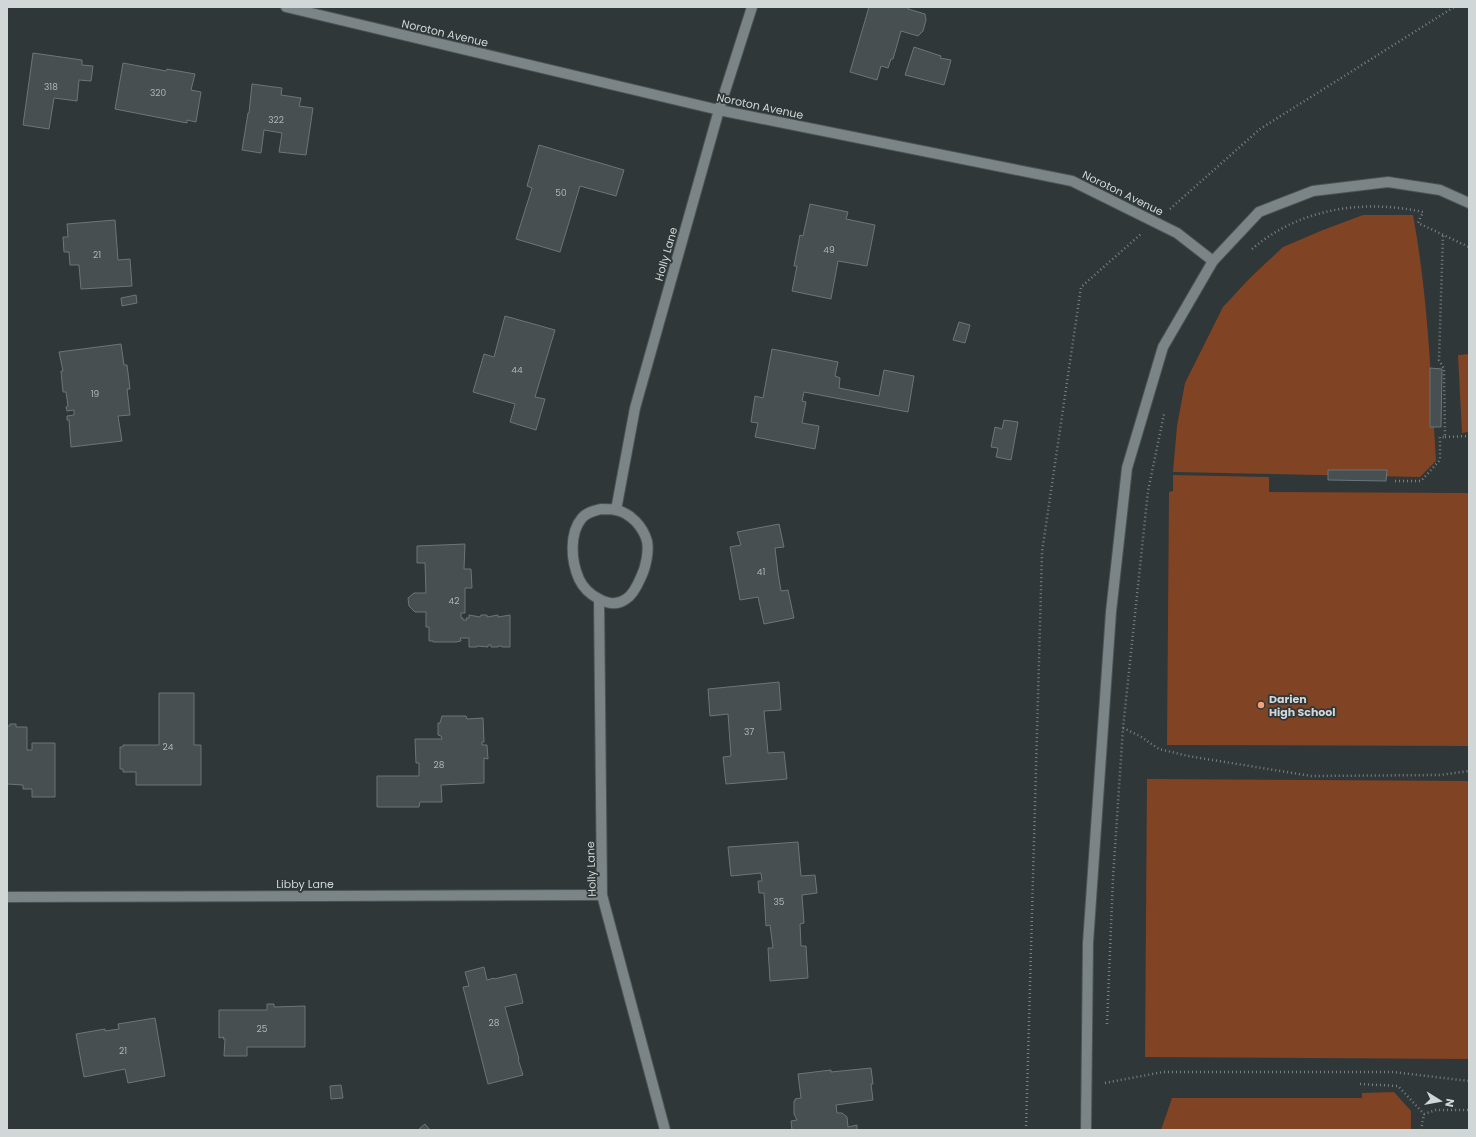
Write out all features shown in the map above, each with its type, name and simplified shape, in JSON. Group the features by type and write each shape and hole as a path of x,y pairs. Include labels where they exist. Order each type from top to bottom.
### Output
{"street":[{"name":"Noroton Avenue","path":"286,7 719,110 1072,181 1177,233 1213,262"},
{"name":"Holly Lane","path":"616,510 635,408 719,110 752,7"},
{"path":"1086,1130 1088,943 1111,612 1127,468 1163,347 1213,262 1260,212 1313,191 1388,182 1440,190 1469,203"},
{"path":"601,509 616,510 630,516 640,526 647,542 644,572 637,587 627,599 617,603 599,599 579,580 573,564 573,545 576,529 582,517 590,512 601,509"},
{"name":"Holly Lane","path":"599,599 602,895 665,1130"},
{"name":"Libby Lane","path":"7,897 602,895"}],"path":[{"path":"1247,253 1263,240 1301,219 1331,209 1363,206 1401,207 1423,212 1418,223 1469,247"},
{"path":"1443,234 1439,360 1444,369 1445,437"},
{"path":"1107,1028 1113,878 1123,728 1148,491 1166,407"},
{"path":"1395,481 1421,481 1440,460 1440,437 1469,436"},
{"path":"1123,728 1140,736 1159,749 1188,756 1311,776 1440,775 1469,772"},
{"path":"1105,1091 1105,1083 1163,1072 1393,1072 1469,1081"},
{"path":"1360,1084 1398,1086 1424,1114"},
{"path":"1424,1114 1436,1110 1469,1110"},
{"path":"1421,1130 1424,1114"}],"shaded area":[{"path":"1363,215 1413,215 1426,307 1436,461 1420,477 1173,472 1177,426 1185,383 1223,307 1250,278 1283,247"},
{"path":"1469,354 1469,432 1462,433 1458,355"},
{"path":"1173,475 1269,477 1269,492 1469,493 1469,746 1167,745 1169,492 1173,491"},
{"path":"1147,779 1469,781 1469,1059 1145,1057"},
{"path":"1394,1092 1411,1111 1411,1130 1161,1130 1172,1098 1362,1098 1362,1093"}],"building":[{"path":"869,7 909,7 908,9 925,14 926,20 923,31 918,36 901,31 893,59 891,59 888,68 881,66 877,80 850,72"},
{"path":"914,47 941,56 940,58 951,60 944,85 905,75"},
{"path":"33,53 82,60 82,65 93,66 91,81 79,80 77,101 54,98 49,129 23,125"},
{"path":"123,63 166,71 167,69 195,74 191,90 201,92 196,122 187,120 187,123 115,109"},
{"path":"252,84 282,88 281,95 301,98 299,106 313,108 306,155 279,152 282,133 264,130 261,153 242,150 249,113"},
{"path":"539,145 624,170 616,196 580,186 560,252 516,239 532,188 527,186"},
{"path":"810,204 848,212 846,219 875,225 867,266 838,261 831,299 792,291 797,266 794,266 800,235 803,236"},
{"path":"115,220 118,260 130,259 132,286 81,289 79,265 70,265 69,252 64,252 63,237 68,237 67,224"},
{"path":"136,295 137,303 122,306 121,298"},
{"path":"505,316 555,330 535,397 545,399 536,430 510,422 515,404 473,392 484,354 494,357"},
{"path":"959,322 970,325 965,343 953,340"},
{"path":"121,344 124,365 127,365 130,389 127,389 130,415 118,416 122,441 71,447 69,420 67,420 67,416 74,415 74,410 67,411 66,407 68,406 66,392 63,392 61,371 63,371 59,352"},
{"path":"772,349 838,362 835,376 840,378 839,388 879,396 884,370 914,376 908,412 804,392 802,401 806,402 802,423 819,426 815,449 755,437 758,423 751,422 755,396 763,398"},
{"path":"1430,368 1442,369 1441,427 1430,427"},
{"path":"1004,420 1018,422 1011,460 996,457 998,448 991,447 995,427 1002,429"},
{"path":"1328,470 1387,470 1386,481 1328,480"},
{"path":"779,524 784,547 775,548 778,573 781,591 788,590 794,618 764,624 758,597 740,600 730,547 741,545 737,532"},
{"path":"465,544 464,569 471,569 472,588 465,588 465,613 461,613 461,618 463,618 463,620 467,620 466,618 469,618 469,615 480,617 481,615 487,615 487,617 498,615 498,617 510,615 510,647 491,647 491,645 488,645 488,647 469,647 469,638 460,638 461,641 456,642 429,641 429,627 426,627 426,612 415,612 409,606 408,598 414,593 426,593 425,563 417,563 417,546"},
{"path":"779,682 781,710 764,711 768,753 784,752 787,779 726,784 723,757 731,756 728,714 710,716 708,689"},
{"path":"159,693 194,693 194,745 201,745 201,785 136,785 136,772 123,772 123,769 120,769 120,747 123,747 123,745 159,745"},
{"path":"442,716 466,716 467,719 483,718 484,742 482,742 482,745 487,745 488,759 484,758 484,783 441,785 442,802 420,802 419,807 377,807 377,776 419,776 419,763 416,763 415,739 442,739 441,736 438,735 438,723 440,723"},
{"path":"10,724 16,724 16,727 27,727 27,750 32,750 32,743 55,743 55,797 32,797 32,789 23,789 23,785 7,784 7,726 10,726"},
{"path":"798,842 801,876 815,875 817,893 802,895 804,923 800,924 801,946 806,946 808,978 770,981 768,948 773,948 770,925 766,926 764,893 759,893 758,881 762,881 761,873 731,876 728,847"},
{"path":"484,967 487,980 516,974 523,1003 505,1007 523,1075 488,1084 463,987 469,986 465,972"},
{"path":"267,1004 274,1004 274,1007 305,1006 305,1047 247,1047 247,1056 224,1056 225,1039 223,1039 224,1037 219,1038 219,1010 267,1010"},
{"path":"155,1018 165,1076 128,1083 125,1069 84,1077 76,1034 105,1029 105,1031 119,1029 118,1024"},
{"path":"871,1068 873,1100 836,1105 837,1113 842,1113 847,1117 848,1127 857,1125 857,1130 792,1130 791,1121 797,1120 794,1114 794,1101 795,1099 801,1098 798,1074 831,1070 831,1072"},
{"path":"341,1085 343,1098 331,1099 330,1086"},
{"path":"425,1124 430,1130 419,1129"}],"place":[{"name":"Darien High School","path":"1261,705"}]}
